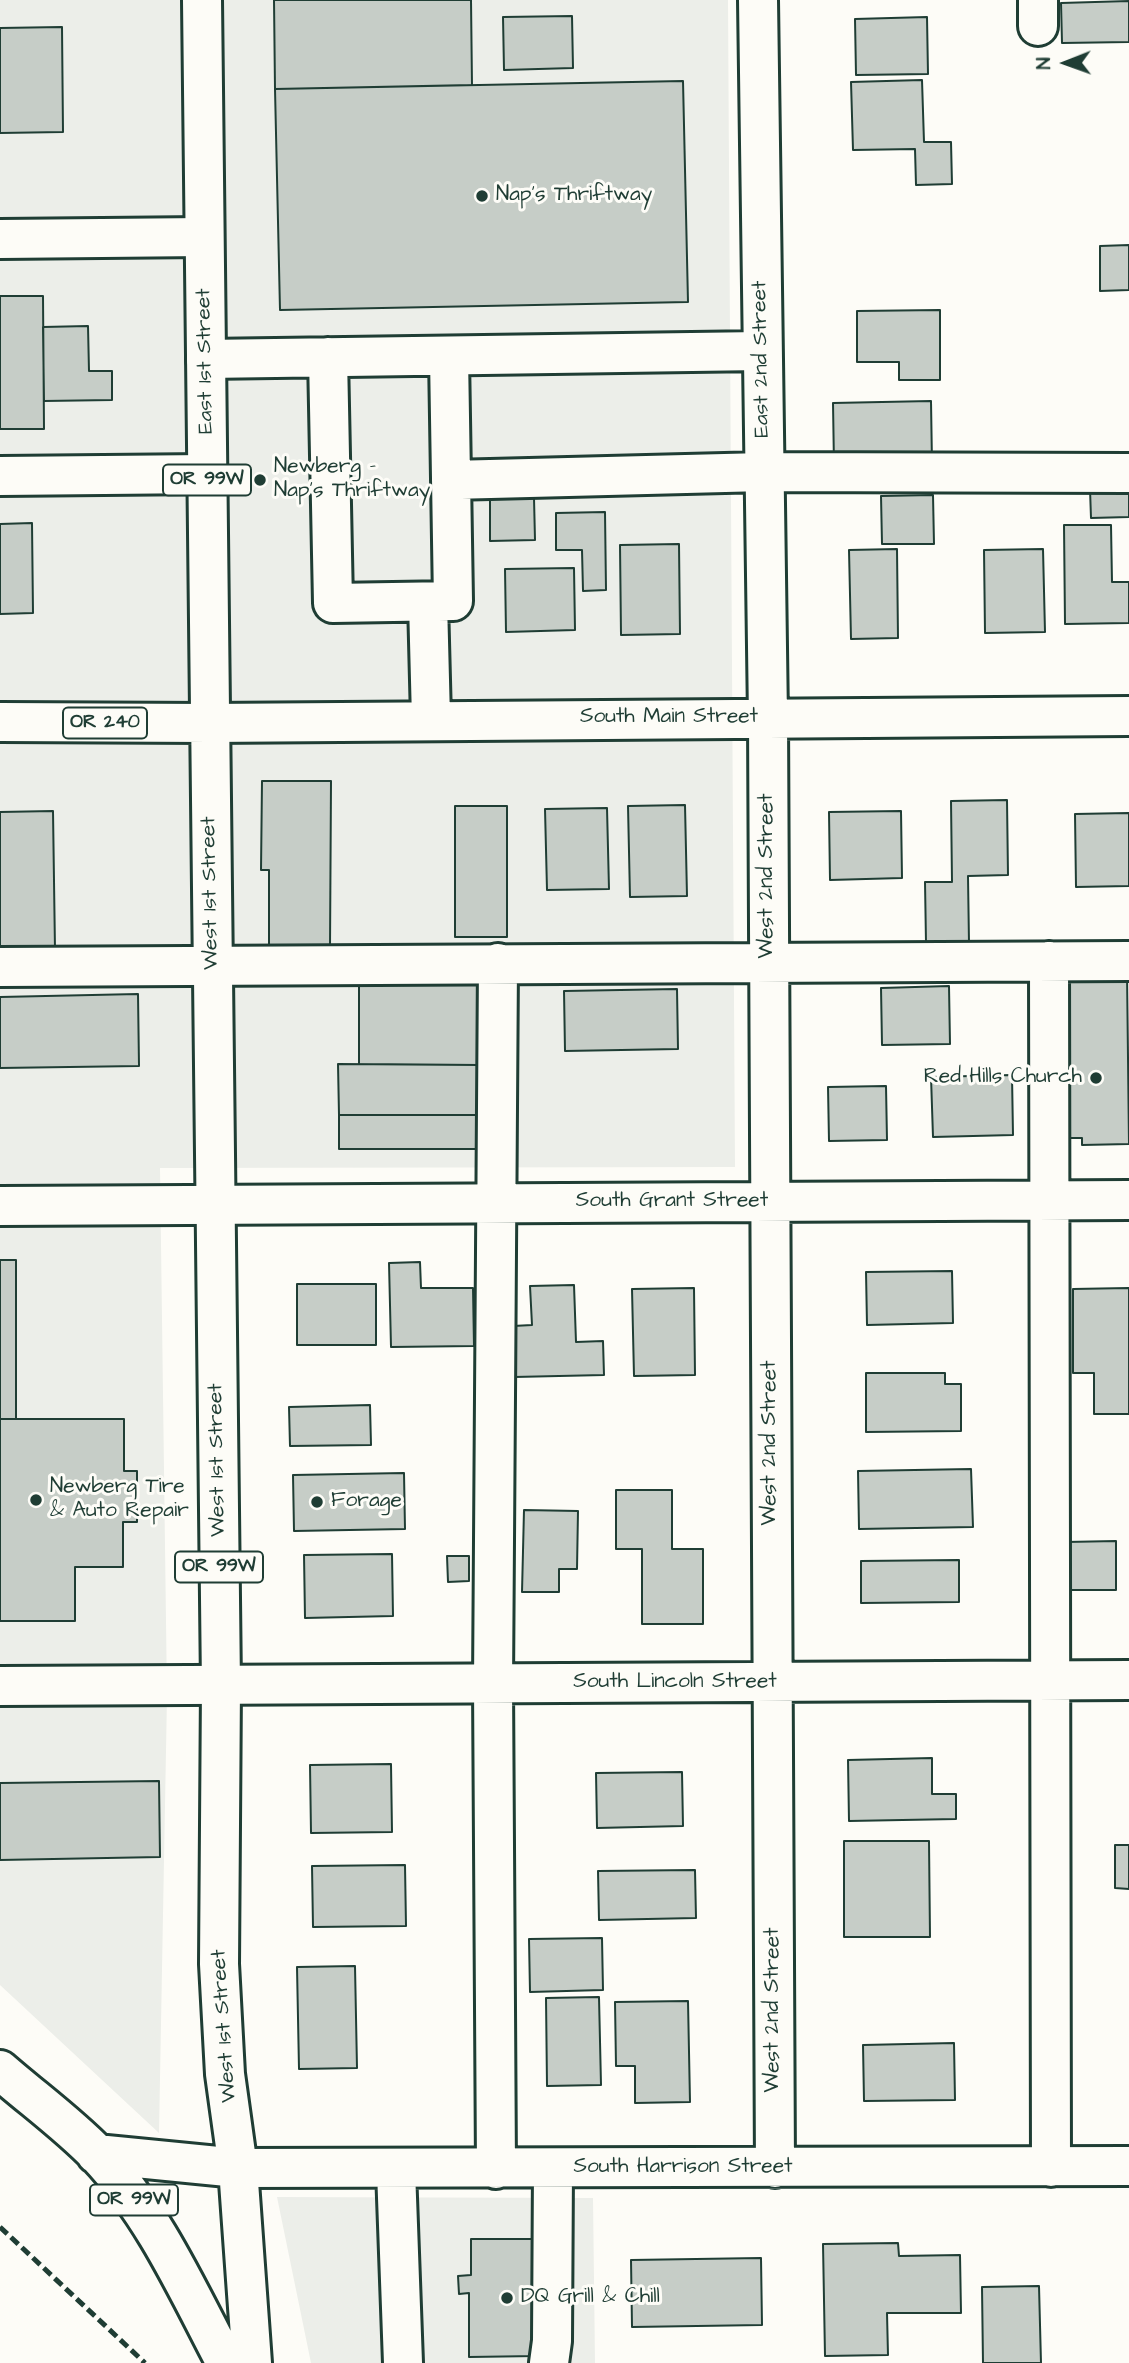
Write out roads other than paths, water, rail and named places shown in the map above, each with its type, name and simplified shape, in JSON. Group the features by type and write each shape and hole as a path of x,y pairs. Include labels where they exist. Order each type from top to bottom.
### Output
{"street":[{"name":"East 1st Street","path":"202,0 209,723"},
{"name":"East 2nd Street","path":"758,0 768,718"},
{"path":"0,239 204,237"},
{"path":"206,359 761,351"},
{"path":"328,357 333,603 453,601 449,356"},
{"path":"451,480 764,472 1129,473"},
{"path":"0,476 207,474"},
{"path":"428,601 431,719"},
{"name":"South Main Street","path":"209,723 431,719 1129,716"},
{"name":"West 2nd Street","path":"768,718 775,2168"},
{"name":"OR 240","path":"0,722 209,723"},
{"name":"West 1st Street","path":"209,723 221,1685 219,1965 225,2074 238,2168 252,2363"},
{"path":"1049,961 1051,2167"},
{"path":"0,967 1129,961"},
{"path":"496,2169 493,1684 498,963"},
{"name":"South Grant Street","path":"0,1206 1129,1200"},
{"name":"South Lincoln Street","path":"0,1686 1129,1680"},
{"name":"OR 99W","path":"0,2070 96,2154 133,2198 170,2257 226,2363"},
{"name":"South Harrison Street","path":"96,2154 238,2168 396,2170 1129,2166"},
{"path":"549,2363 552,2341 553,2168"},
{"path":"396,2170 403,2363"}],"railway":[{"path":"0,2227 145,2363"}],"place":[{"name":"Nap's Thriftway","path":"482,196"},
{"name":"Newberg - Nap's Thriftway","path":"260,480"},
{"name":"Red Hills Church","path":"1096,1078"},
{"name":"Newberg Tire & Auto Repair","path":"36,1500"},
{"name":"Forage","path":"317,1502"},
{"name":"DQ Grill & Chill","path":"507,2298"}]}
